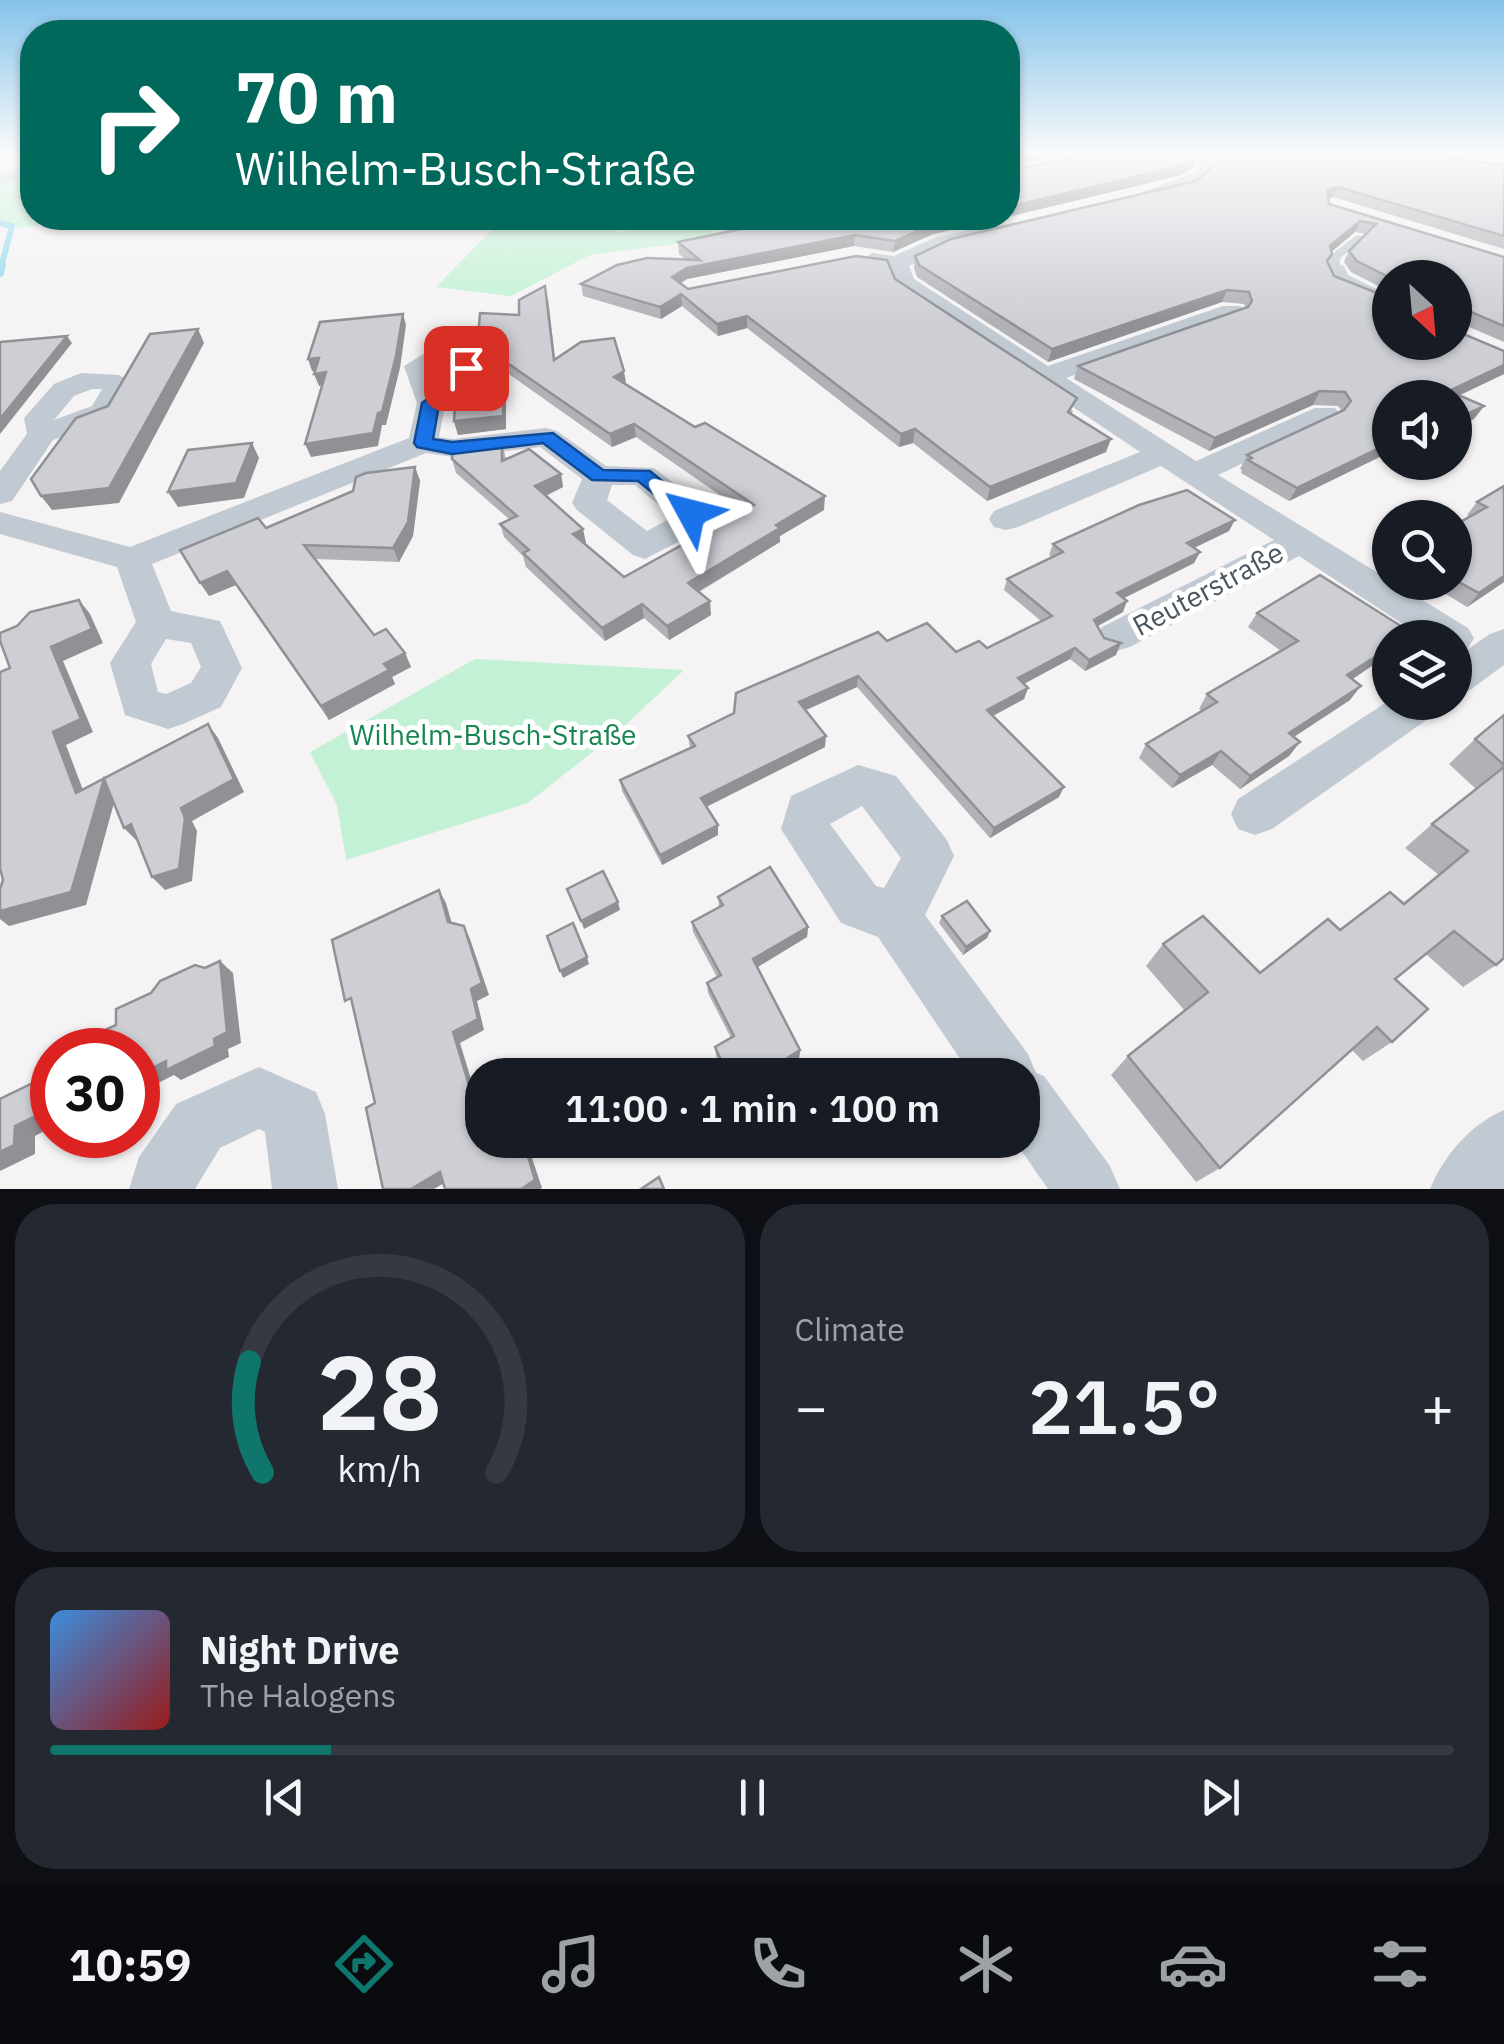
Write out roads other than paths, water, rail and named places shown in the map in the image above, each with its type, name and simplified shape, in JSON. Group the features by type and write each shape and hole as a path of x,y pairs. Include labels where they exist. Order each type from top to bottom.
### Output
{"street":[{"path":"855,257 897,263 941,242 996,230"},
{"name":"Reuterstraße","path":"897,263 904,283 1162,454 1476,654"},
{"path":"1336,271 1338,279 1372,296"},
{"path":"1045,376 1232,311"},
{"path":"424,443 431,403"},
{"path":"1194,474 1325,414"},
{"path":"0,494 42,434"},
{"path":"0,523 132,559 424,443 452,448 546,437 599,476"},
{"path":"1006,519 1162,454"},
{"name":"Reuterstraße","path":"1116,637 1300,541"},
{"path":"132,559 156,623"},
{"path":"1255,814 1393,720"},
{"path":"896,918 995,1058"},
{"path":"162,1189 162,1180 198,1126 259,1096 294,1114 305,1189"},
{"path":"1040,1123 1087,1189"},
{"path":"1463,1189 1504,1142"}],"lane":[{"path":"1336,271 1334,257 1361,223"}],"waterway":[{"path":"0,223 12,226 1,267"},
{"path":"0,273 2,265"}],"park label":[{"name":"Wilhelm-Busch-Straße","path":"493,735"}]}
